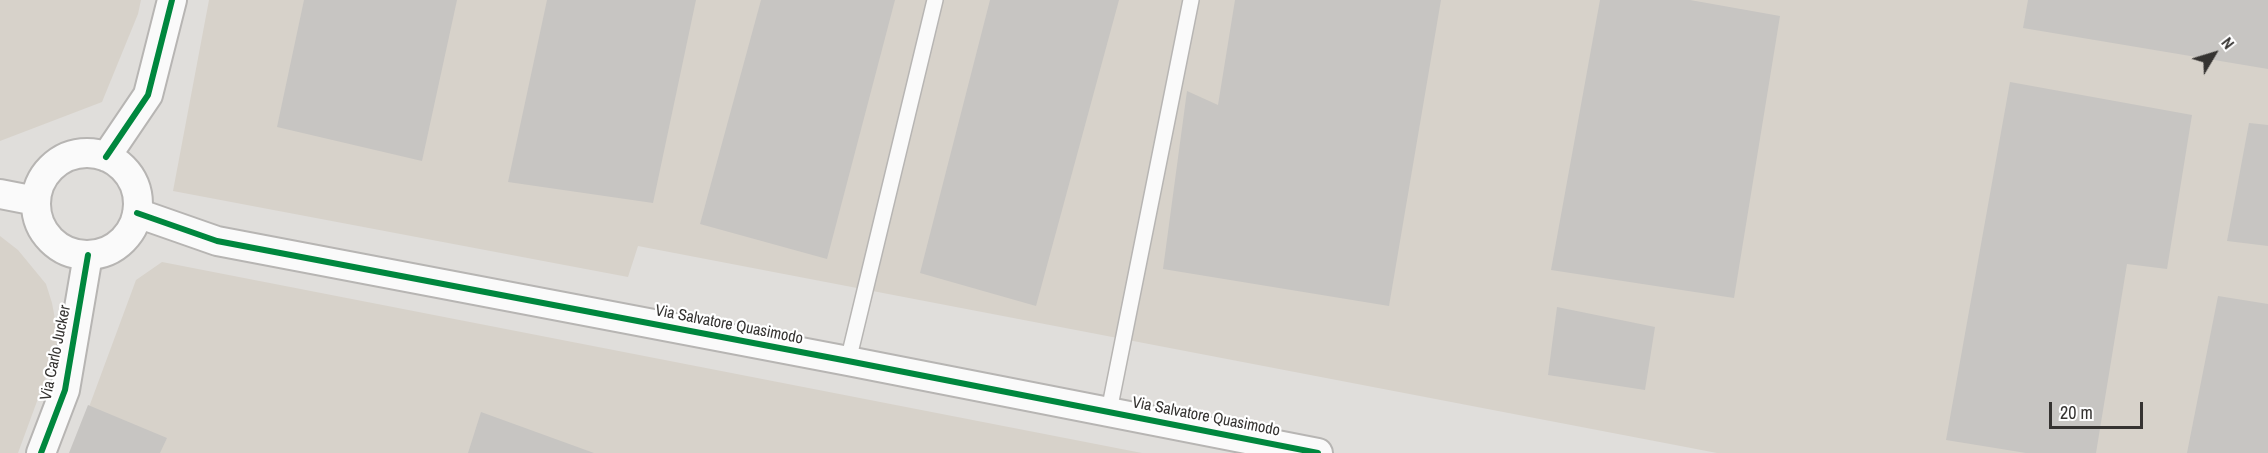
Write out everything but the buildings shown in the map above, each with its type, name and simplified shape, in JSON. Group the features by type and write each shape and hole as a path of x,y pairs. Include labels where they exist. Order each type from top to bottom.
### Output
{"street":[{"path":"106,157 148,95 172,0"},
{"path":"91,153 106,157 121,166 132,180 137,196 137,213 131,230 120,243 105,252 88,255 71,253 56,245 44,232 38,217 36,201 39,185 48,171 60,160 74,154 91,153"},
{"path":"0,194 36,201"},
{"name":"Via Salvatore Quasimodo","path":"137,213 217,241 1318,453"},
{"name":"Via Carlo Jucker","path":"41,453 65,390 88,255"}],"lane":[{"path":"848,361 935,0"},
{"path":"1109,411 1191,0"}],"shaded area":[{"path":"0,0 141,0 138,14 102,102 0,141"},
{"path":"209,0 2268,0 2268,453 1717,453 638,246 628,277 173,191"},
{"path":"0,236 18,250 46,284 58,335 54,355 18,453 0,453"},
{"path":"162,262 1142,453 72,453 136,280"}],"cycle path":[{"path":"106,157 148,95 172,0"},
{"path":"137,213 217,241 1318,453"},
{"path":"41,453 65,390 88,255"}]}
